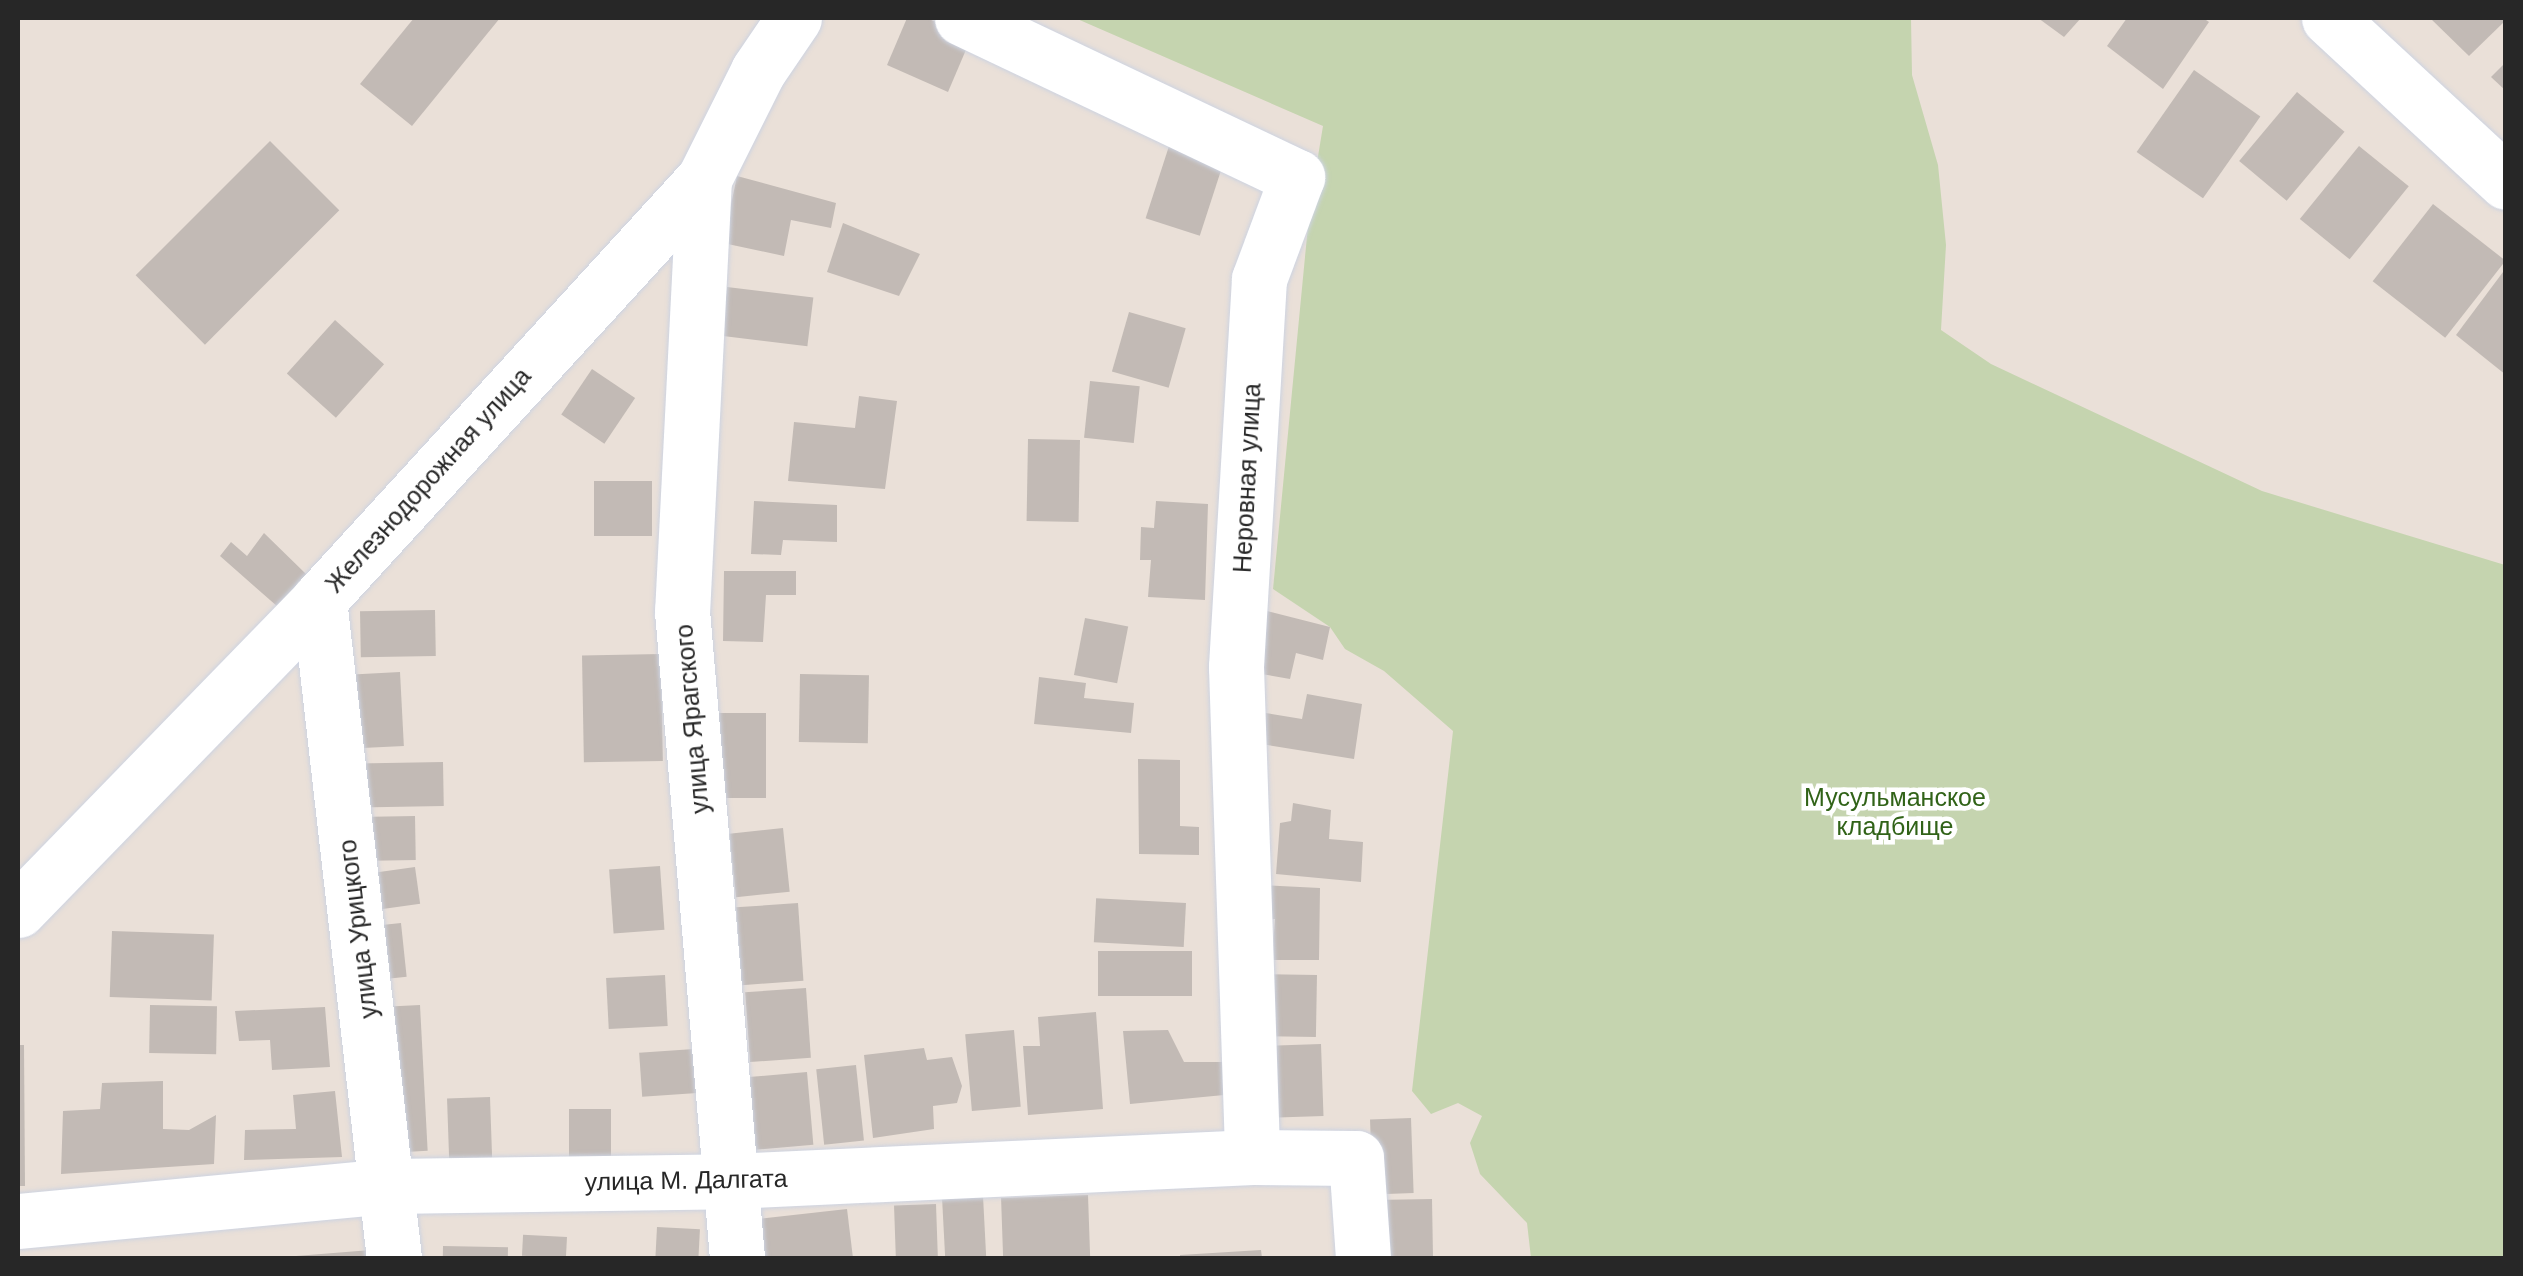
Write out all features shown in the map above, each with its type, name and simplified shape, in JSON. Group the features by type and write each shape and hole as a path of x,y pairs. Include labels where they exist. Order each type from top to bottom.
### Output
{"street":[{"name":"Железнодорожная улица","path":"18,910 319,600 704,178 758,71 794,18"},
{"name":"Неровная улица","path":"962,18 1298,177 1258,278 1236,667 1252,1157"},
{"path":"2329,18 2506,182"},
{"name":"улица Ярагского","path":"704,178 682,611 737,1258"},
{"name":"улица Урицкого","path":"319,600 394,1258"},
{"name":"улица М. Далгата","path":"18,1221 388,1186 732,1180 1252,1157 1356,1158 1362,1258"}],"green space":[{"name":"Мусульманское кладбище","path":"1075,18 1911,18 1912,75 1938,165 1946,245 1941,330 1991,364 2262,491 2505,565 2505,1258 1531,1258 1527,1223 1480,1174 1470,1143 1482,1116 1458,1103 1431,1114 1412,1091 1453,731 1384,671 1345,649 1330,627 1273,589 1310,205 1323,126"}],"building":[{"path":"414,18 500,18 412,126 360,84"},
{"path":"907,18 927,18 971,38 948,92 887,65"},
{"path":"2038,18 2081,18 2064,37"},
{"path":"2127,18 2203,18 2209,22 2163,89 2107,46"},
{"path":"2430,18 2506,18 2506,20 2469,56"},
{"path":"2506,62 2506,91 2491,77"},
{"path":"2194,70 2260,116 2203,198 2137,152"},
{"path":"2297,92 2344,132 2287,201 2239,161"},
{"path":"270,141 339,210 205,345 136,275"},
{"path":"1170,143 1224,161 1200,236 1146,218"},
{"path":"2359,146 2409,186 2350,259 2300,219"},
{"path":"737,176 836,203 831,228 791,220 784,256 723,243"},
{"path":"2433,204 2505,261 2445,338 2373,281"},
{"path":"843,223 920,254 899,296 827,272"},
{"path":"2506,268 2506,375 2456,335"},
{"path":"727,287 813,298 807,346 721,336"},
{"path":"1129,312 1186,328 1169,388 1112,372"},
{"path":"335,320 384,364 336,418 287,374"},
{"path":"592,369 635,398 604,444 561,415"},
{"path":"1090,381 1140,386 1134,443 1084,438"},
{"path":"859,396 897,401 885,489 788,481 794,422 855,428"},
{"path":"1028,439 1080,440 1079,522 1027,521"},
{"path":"594,481 652,481 652,536 594,536"},
{"path":"754,501 837,505 837,542 783,540 781,555 751,554"},
{"path":"1156,501 1208,504 1205,600 1148,597 1151,560 1140,560 1141,527 1154,528"},
{"path":"264,533 306,574 278,607 220,556 231,542 247,556"},
{"path":"724,571 796,571 796,595 766,595 763,642 723,641"},
{"path":"1259,609 1330,627 1323,660 1296,653 1290,679 1250,672"},
{"path":"435,610 436,656 361,657 360,611"},
{"path":"1085,618 1128,626 1117,683 1074,675"},
{"path":"661,654 663,761 584,762 582,655"},
{"path":"400,672 404,746 352,749 348,675"},
{"path":"800,674 869,675 868,743 799,742"},
{"path":"1039,677 1086,683 1084,698 1134,703 1131,733 1034,724"},
{"path":"1307,694 1362,704 1354,759 1249,742 1247,710 1302,719"},
{"path":"719,713 766,713 766,798 719,798"},
{"path":"1138,759 1180,760 1180,826 1199,827 1199,855 1139,854"},
{"path":"443,762 444,806 359,807 358,763"},
{"path":"1293,803 1331,810 1329,839 1363,842 1361,882 1276,874 1280,823 1291,821"},
{"path":"415,816 416,860 359,861 358,817"},
{"path":"783,828 790,892 736,897 729,834"},
{"path":"660,866 664,930 614,933 609,870"},
{"path":"415,867 420,904 367,911 362,875"},
{"path":"1258,885 1320,888 1319,960 1272,960 1275,919 1258,919"},
{"path":"1096,898 1186,903 1184,947 1094,942"},
{"path":"798,903 803,981 742,985 736,907"},
{"path":"401,923 407,977 376,980 370,926"},
{"path":"112,931 214,935 212,1001 110,997"},
{"path":"1098,951 1192,951 1192,996 1098,996"},
{"path":"1260,974 1317,975 1316,1037 1259,1036"},
{"path":"665,975 668,1026 609,1029 606,978"},
{"path":"806,988 811,1058 750,1062 745,992"},
{"path":"150,1005 217,1006 216,1054 149,1053"},
{"path":"420,1005 428,1151 388,1153 380,1007"},
{"path":"325,1007 330,1067 272,1070 270,1040 239,1041 235,1011"},
{"path":"1096,1012 1103,1109 1028,1115 1023,1046 1040,1046 1038,1017"},
{"path":"1014,1030 1021,1107 972,1111 965,1034"},
{"path":"1168,1030 1184,1062 1226,1062 1224,1095 1130,1104 1123,1031"},
{"path":"1321,1044 1324,1116 1265,1118 1262,1046"},
{"path":"18,1045 24,1045 25,1186 18,1186"},
{"path":"924,1048 927,1060 952,1057 962,1086 957,1103 933,1106 934,1129 873,1138 864,1055"},
{"path":"694,1049 697,1093 642,1097 639,1053"},
{"path":"856,1065 864,1141 824,1145 816,1069"},
{"path":"807,1072 813,1145 750,1150 743,1078"},
{"path":"163,1081 163,1129 189,1130 216,1115 214,1164 61,1174 63,1111 100,1109 102,1083"},
{"path":"335,1091 342,1157 244,1160 245,1130 296,1129 293,1095"},
{"path":"490,1097 493,1171 450,1172 447,1099"},
{"path":"569,1109 611,1109 611,1169 569,1169"},
{"path":"1411,1118 1414,1193 1373,1194 1370,1119"},
{"path":"1088,1195 1090,1258 1003,1258 1001,1198"},
{"path":"983,1196 986,1258 945,1258 942,1198"},
{"path":"1432,1199 1433,1258 1376,1258 1375,1200"},
{"path":"936,1204 938,1258 896,1258 894,1205"},
{"path":"847,1209 853,1258 760,1258 758,1219"},
{"path":"657,1227 700,1229 698,1258 655,1258"},
{"path":"523,1235 567,1237 566,1258 522,1256"},
{"path":"443,1246 508,1247 508,1258 443,1258"},
{"path":"371,1250 371,1258 296,1258 296,1256"},
{"path":"1261,1250 1262,1258 1180,1258 1180,1255"}]}
